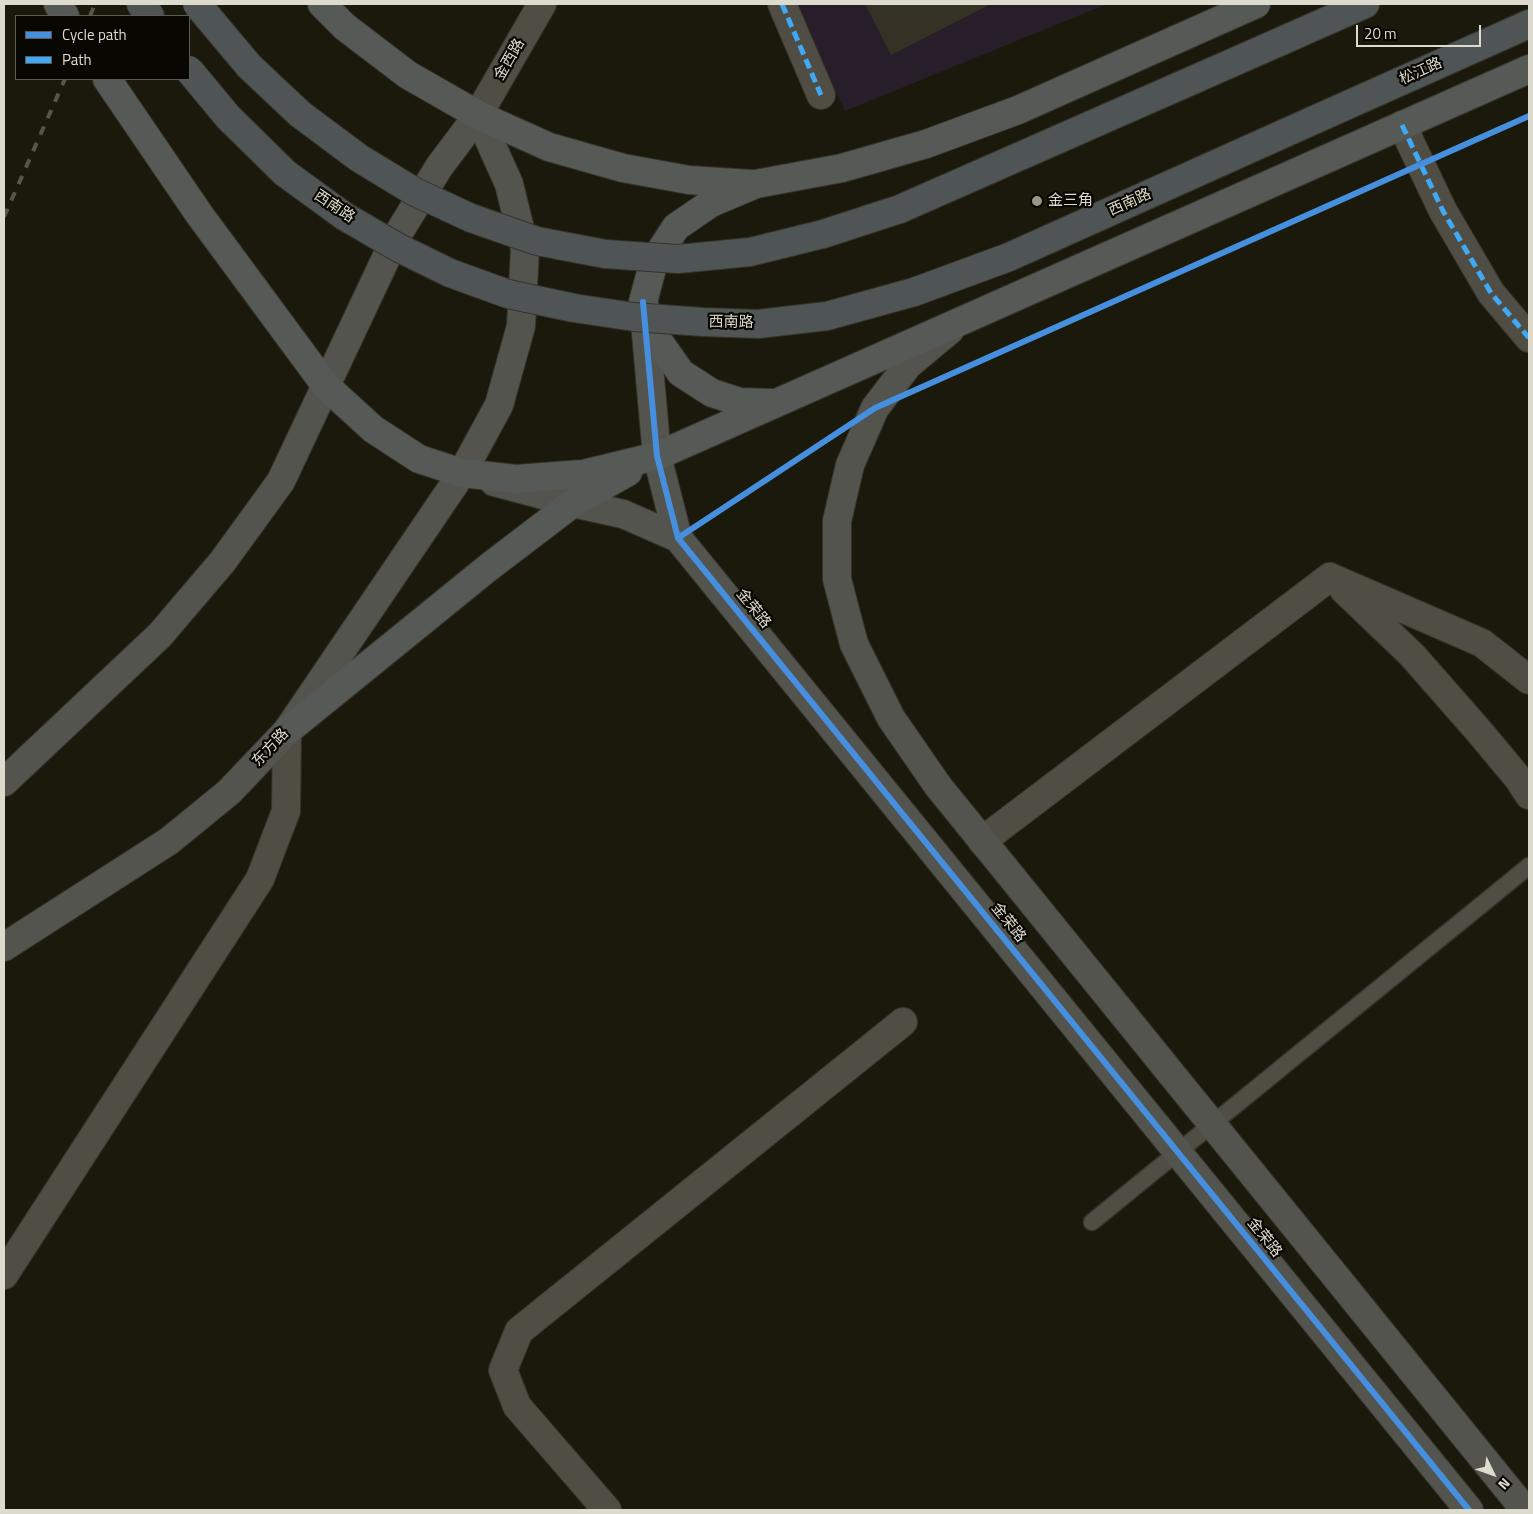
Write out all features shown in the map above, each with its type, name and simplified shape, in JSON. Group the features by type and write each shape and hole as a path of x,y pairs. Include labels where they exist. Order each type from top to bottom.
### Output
{"highway":[{"path":"141,4 149,15"},
{"path":"197,4 249,66 300,114 359,158 415,192 470,218 537,241 605,254 678,259 750,252 823,234 900,209 1365,4"},
{"name":"松江路","path":"1314,120 1529,24"},
{"name":"西南路","path":"190,71 228,117 285,173 344,216 407,252 450,273 508,294 574,308 634,317 703,322 758,324 827,316 914,292 1009,257 1314,120"}],"main road":[{"path":"58,4 64,15"},
{"path":"322,4 345,26 408,75 478,115 549,148 623,168 689,180 756,184"},
{"path":"775,404 740,402 712,393 681,372 657,339 643,302 654,261 676,228 711,203 756,184 842,168 926,144 1018,110 1256,4"},
{"path":"287,731 489,567 573,503 657,456 1529,69"},
{"path":"108,80 199,214 326,386 373,429 419,458 462,474 516,480 583,474 657,456"}],"street":[{"name":"金西路","path":"478,115 542,4"},
{"path":"782,4 821,95"},
{"path":"4,782 160,635 223,561 281,481 395,239 439,167 478,115"},
{"name":"东方路","path":"4,947 169,841 229,792 287,731 462,474 499,405 521,326 526,249 509,184 478,115"},
{"path":"1402,125 1443,211 1491,293 1529,338"},
{"name":"金荣路","path":"643,302 657,456 678,538 1469,1510"},
{"name":"金荣路","path":"957,323 908,365 875,408 850,465 837,521 837,579 854,644 891,718 938,786 1525,1510"},
{"path":"462,474 623,514 678,538"},
{"path":"982,840 1330,576"},
{"path":"1330,576 1482,643 1529,680"},
{"path":"1330,576 1412,656 1477,728 1518,778 1529,795"},
{"path":"4,1275 260,879 286,811 287,731"},
{"path":"607,1510 516,1406 503,1370 519,1331 903,1022"}],"lane":[{"path":"1092,1222 1529,866"}],"shaded area":[{"path":"795,4 1107,4 845,111"}],"building":[{"path":"865,4 991,4 891,55"}],"railway":[{"path":"90,15 95,4"},
{"path":"4,217 65,80"}],"marked path":[{"path":"782,4 821,95"},
{"path":"1402,125 1443,211 1491,293 1529,338"}],"cycle path":[{"path":"678,538 875,408 1529,116"},
{"path":"643,302 657,456 678,538 1469,1510"}],"place":[{"name":"金三角","path":"1037,201"}]}
